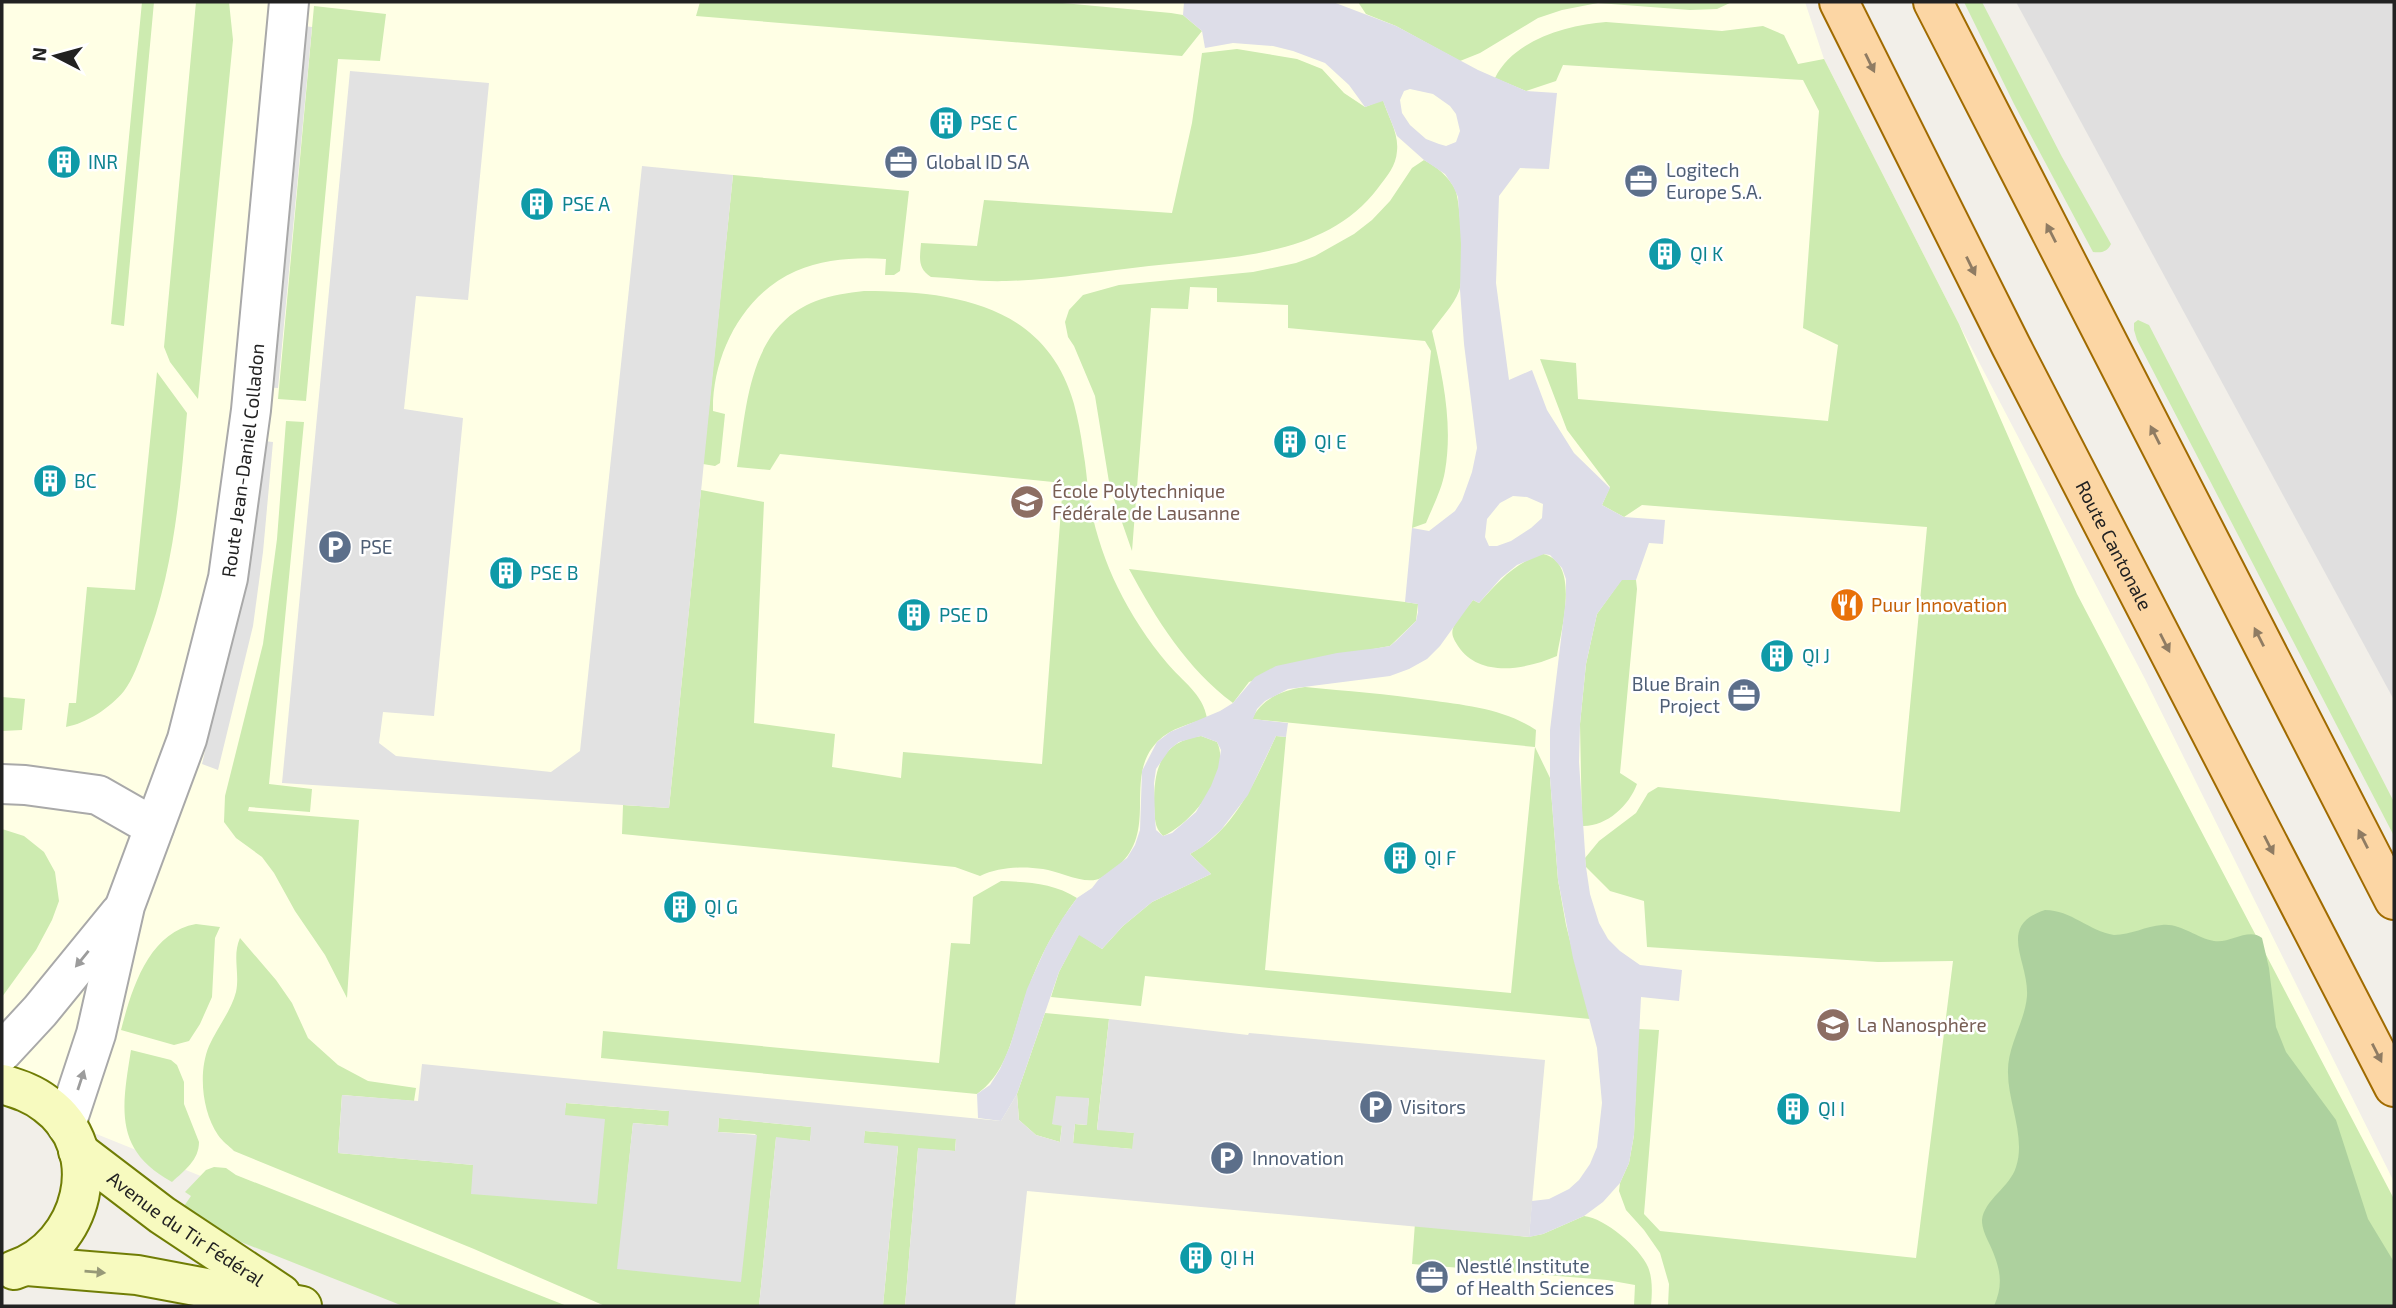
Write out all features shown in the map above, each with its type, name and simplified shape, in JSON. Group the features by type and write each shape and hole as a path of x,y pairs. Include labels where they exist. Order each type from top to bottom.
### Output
{"main road":[{"name":"Route Cantonale","path":"1839,2 2011,346 2394,1087"},
{"path":"1933,2 2394,900"},
{"name":"Avenue du Tir Fédéral","path":"2,1084 25,1091 48,1105 72,1138 162,1214 298,1305"},
{"path":"14,1270 50,1251 67,1230 78,1205 82,1178 72,1138"},
{"name":"Avenue du Tir Fédéral","path":"14,1270 137,1275 298,1305"}],"street":[{"name":"Route Jean-Daniel Colladon","path":"72,1138 125,906 187,739 228,578 251,410 289,2"},
{"path":"2,784 98,795 154,827"},
{"name":"Route Jean-Daniel Colladon","path":"2,1052 40,1011 125,906"}],"shaded area":[{"name":"École Polytechnique Fédérale de Lausanne","path":"2,2 1805,2 1824,59 2145,679 2394,1182 2394,1306 524,1306 2,1096"},
{"path":"1184,2 1333,2 1396,26 1478,70 1526,91 1557,93 1549,169 1520,168 1499,196 1496,283 1509,380 1532,370 1547,410 1574,453 1610,488 1602,505 1624,517 1665,520 1663,544 1649,543 1636,580 1622,580 1597,614 1586,664 1579,762 1586,867 1590,894 1599,923 1608,939 1640,965 1682,970 1679,1001 1641,997 1634,1135 1629,1163 1620,1183 1603,1202 1584,1216 1543,1234 1529,1237 1532,1201 1549,1199 1569,1189 1579,1180 1597,1147 1602,1103 1597,1048 1573,958 1558,880 1550,778 1550,730 1566,579 1562,568 1550,555 1544,554 1517,565 1501,578 1479,603 1473,600 1440,646 1427,659 1409,669 1390,676 1288,689 1265,701 1257,709 1253,719 1288,723 1286,737 1276,736 1248,795 1221,830 1190,854 1211,874 1152,902 1123,926 1102,949 1079,935 1059,972 1017,1094 1001,1121 978,1118 977,1094 990,1085 1000,1069 1010,1046 1027,989 1062,919 1077,898 1127,858 1135,845 1140,830 1142,771 1157,742 1170,732 1233,703 1255,677 1276,666 1337,653 1390,646 1396,641 1416,621 1418,612 1418,604 1405,602 1412,528 1429,531 1455,511 1472,472 1477,448 1464,344 1458,197 1445,174 1397,136 1383,101 1365,107 1349,85 1325,63 1273,46 1233,43 1205,48 1202,31 1183,15","holes":["1410,89 1433,94 1450,106 1456,114 1460,131 1456,142 1446,146 1439,144 1426,139 1410,125 1402,113 1400,100 1404,91","1513,496 1527,497 1543,504 1542,518 1511,541 1489,546 1485,537 1487,519 1500,503","1201,736 1217,742 1221,750 1218,768 1196,812 1172,833 1163,836 1156,830 1156,769 1170,749 1179,742"]},
{"path":"2016,2 2394,2 2394,700"},
{"path":"295,25 312,27 278,388 262,387"},
{"path":"350,71 489,83 468,300 416,296 404,409 463,418 434,716 383,712 379,743 396,756 551,772 580,751 642,166 733,175 669,808 282,783"},
{"path":"254,440 273,442 263,552 253,626 218,770 202,764 235,620"},
{"name":"Innovation","path":"1109,1019 1248,1035 1545,1060 1529,1237 1027,1191 1015,1306 905,1306 918,1148 955,1151 956,1139 865,1131 864,1143 898,1146 883,1306 759,1306 776,1137 810,1141 811,1127 719,1118 718,1132 757,1135 741,1282 617,1269 633,1123 668,1126 669,1111 566,1103 565,1115 605,1119 597,1204 471,1194 473,1165 338,1153 342,1095 418,1101 422,1064 1001,1121 1017,1094 1019,1120 1036,1135 1060,1142 1062,1126 1052,1124 1056,1096 1089,1098 1087,1125 1075,1124 1073,1143 1132,1149 1134,1133 1097,1130"}],"green space":[{"path":"142,2 154,2 124,326 111,324"},
{"path":"196,2 229,2 233,40 198,399 170,362 164,347"},
{"path":"700,2 1052,2 1183,15 1202,31 1182,56 696,16"},
{"path":"1358,2 1732,2 1717,9 1690,10 1598,3 1562,10 1538,18 1480,53 1460,61 1396,26 1366,14"},
{"path":"1964,2 1982,2 2062,157 2111,244 2106,250 2093,252 2014,104"},
{"path":"314,6 386,14 380,61 338,59 306,401 278,399"},
{"path":"1606,22 1722,31 1763,26 1784,35 1798,64 1824,59 1959,324 2077,594 2394,1199 2394,1306 1668,1306 1669,1284 1660,1253 1626,1210 1619,1191 1629,1163 1634,1135 1638,1029 1659,1030 1644,1214 1660,1231 1916,1258 1953,961 1878,962 1647,947 1644,901 1610,891 1586,867 1585,858 1599,841 1636,813 1648,793 1658,787 1900,812 1927,527 1642,505 1624,517 1602,505 1610,487 1567,430 1540,359 1576,363 1578,399 1828,421 1838,345 1803,328 1819,111 1803,80 1563,65 1556,81 1526,91 1495,78 1503,65 1528,44 1558,31"},
{"path":"1237,49 1297,59 1322,69 1344,93 1365,107 1383,100 1393,125 1397,144 1396,156 1385,179 1356,211 1331,228 1303,241 1242,256 1024,280 987,281 931,277 923,270 920,262 921,243 977,246 984,200 1172,213 1192,123 1202,53"},
{"path":"1424,160 1442,172 1455,189 1462,240 1459,291 1432,331 1443,383 1448,436 1444,478 1426,523 1412,528 1431,351 1425,341 1288,328 1288,305 1217,302 1217,288 1190,287 1188,309 1151,308 1132,551 1110,488 1095,396 1068,337 1065,322 1069,310 1083,295 1119,285 1253,272 1315,256 1354,234 1372,220 1390,201 1412,168"},
{"path":"733,175 909,191 900,271 894,275 885,275 886,259 829,261 796,271 777,281 746,311 734,329 718,369 713,411 725,414 720,463 715,466 703,464"},
{"path":"864,291 962,300 992,310 1019,324 1042,344 1061,370 1074,404 1094,521 1113,577 1147,637 1197,695 1205,709 1207,718 1169,733 1158,741 1147,757 1142,774 1138,829 1133,847 1121,863 1101,878 1080,879 1049,870 1027,868 1003,869 980,876 955,867 622,834 623,805 669,808 701,490 764,502 754,723 835,734 832,767 901,778 903,752 1042,764 1063,483 780,454 770,470 737,467 748,395 764,349 776,329 793,313 816,301"},
{"path":"2138,320 2149,325 2394,802 2394,836 2137,340 2134,323"},
{"path":"157,372 187,413 174,532 162,590 140,659 124,691 98,714 66,727 69,703 76,703 87,587 135,590"},
{"path":"286,421 304,422 269,784 312,789 310,812 249,807 248,811 359,820 347,998 325,955 295,911 274,873 262,857 236,838 224,822 225,796 263,644 277,539"},
{"path":"1543,554 1555,560 1562,570 1565,583 1566,598 1557,656 1532,665 1504,668 1491,667 1467,656 1452,634 1460,616 1473,600 1479,603 1515,567"},
{"path":"1129,569 1418,604 1416,621 1390,646 1301,662 1249,682 1233,703 1216,690 1187,659 1150,606"},
{"path":"1622,579 1636,580 1637,589 1620,773 1637,784 1616,814 1600,823 1582,826 1580,724 1586,664 1597,614"},
{"path":"1305,687 1397,696 1484,709 1511,717 1536,730 1535,747 1252,719 1267,700 1289,690"},
{"path":"2,697 25,699 22,730 2,731"},
{"path":"1201,736 1217,742 1219,768 1214,782 1186,821 1163,836 1156,826 1155,814 1154,792 1158,769 1162,759 1176,744"},
{"path":"1276,736 1286,737 1265,970 1511,993 1535,747 1550,778 1558,880 1566,925 1590,1019 1145,976 1141,1006 1051,997 1059,972 1079,934 1102,949 1123,926 1152,902 1211,874 1190,854 1206,844 1232,818 1252,787"},
{"path":"2,829 24,836 44,852 55,872 59,901 36,950 2,997"},
{"path":"1001,881 1050,886 1077,898 1055,930 1038,965 1004,1060 997,1073 977,1094 601,1058 603,1031 939,1063 951,943 970,944 973,897"},
{"path":"2045,910 2063,913 2114,935 2169,925 2214,941 2251,934 2262,938 2269,968 2276,1027 2286,1052 2336,1120 2368,1219 2394,1262 2394,1306 1994,1306 1999,1289 1999,1273 1982,1220 1987,1206 2013,1174 2019,1156 2018,1132 2008,1073 2010,1053 2027,996 2018,935 2022,925 2030,917"},
{"path":"196,924 220,927 215,938 212,997 189,1041 174,1045 121,1030 145,964 166,938 180,929"},
{"path":"240,938 292,1003 308,1038 338,1065 368,1081 416,1088 414,1101 342,1095 338,1153 474,1165 564,1115 566,1103 669,1111 669,1126 633,1123 618,1269 756,1134 718,1132 719,1118 812,1127 810,1141 776,1138 759,1306 605,1306 234,1151 220,1137 208,1115 203,1080 209,1046 236,992"},
{"path":"1045,1013 1109,1019 1097,1129 1134,1133 1133,1149 1073,1144 1075,1124 1086,1125 1089,1099 1052,1124 1062,1125 1060,1142 1036,1135 1019,1120 1017,1094"},
{"path":"131,1050 171,1060 177,1065 184,1082 184,1104 199,1142 197,1154 172,1182 139,1156 126,1125 125,1090"},
{"path":"865,1131 956,1138 955,1151 918,1149 905,1306 883,1306 898,1147 863,1143"},
{"path":"214,1167 226,1168 236,1175 567,1306 403,1306 236,1240 182,1209 191,1196 185,1192 206,1170"},
{"path":"1584,1216 1611,1228 1644,1259 1651,1276 1651,1306 1634,1306 1635,1285 1607,1280 1412,1264 1415,1223 1528,1237 1543,1234"}],"place":[{"name":"PSE C","path":"946,123"},
{"name":"INR","path":"64,162"},
{"name":"Global ID SA","path":"901,162"},
{"name":"Logitech Europe S.A.","path":"1641,181"},
{"name":"PSE A","path":"537,204"},
{"name":"QI K","path":"1665,254"},
{"name":"QI E","path":"1290,442"},
{"name":"BC","path":"50,481"},
{"name":"École Polytechnique Fédérale de Lausanne","path":"1027,502"},
{"name":"PSE","path":"335,547"},
{"name":"PSE B","path":"506,573"},
{"name":"Puur Innovation","path":"1847,605"},
{"name":"PSE D","path":"914,615"},
{"name":"QI J","path":"1777,656"},
{"name":"Blue Brain Project","path":"1744,695"},
{"name":"QI F","path":"1400,858"},
{"name":"QI G","path":"680,907"},
{"name":"La Nanosphère","path":"1833,1025"},
{"name":"Visitors","path":"1376,1107"},
{"name":"QI I","path":"1793,1109"},
{"name":"Innovation","path":"1227,1158"},
{"name":"QI H","path":"1196,1258"},
{"name":"Nestlé Institute of Health Sciences","path":"1432,1277"}]}
